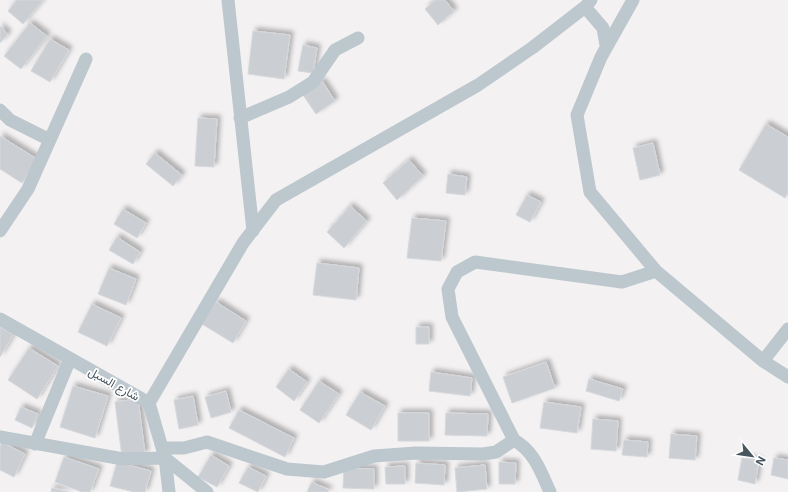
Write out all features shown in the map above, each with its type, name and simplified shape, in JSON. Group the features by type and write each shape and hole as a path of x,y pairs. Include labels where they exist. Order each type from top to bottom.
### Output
{"street":[{"path":"228,0 252,230"},
{"path":"633,0 606,45 577,115 590,192 656,271 763,361 788,376"},
{"path":"149,403 239,250 252,230 276,200 478,85 532,48 588,4 603,28 606,45"},
{"path":"240,118 289,97 313,82 335,50 358,38"},
{"path":"0,231 28,188 86,59"},
{"path":"0,110 10,120 50,140"},
{"path":"550,492 538,464 523,445 514,440 452,317 448,289 457,272 475,262 622,282 656,271"},
{"name":"شارع السبل","path":"0,319 149,403 164,453 169,492"},
{"path":"763,361 788,328"},
{"path":"35,444 70,359"},
{"path":"0,437 123,459 164,453 207,442 287,469 324,472 374,456 416,453 483,454 496,452 514,440"},
{"path":"164,453 208,492"}],"building":[{"path":"17,0 43,0 23,24 8,11"},
{"path":"436,0 445,0 454,11 438,25 425,9"},
{"path":"30,23 47,36 21,69 4,56"},
{"path":"0,26 8,34 0,43"},
{"path":"253,31 290,35 284,79 248,74"},
{"path":"50,39 69,50 50,82 31,71"},
{"path":"303,45 317,48 313,73 298,71"},
{"path":"322,81 335,101 316,114 303,95"},
{"path":"198,118 217,119 214,167 195,166"},
{"path":"766,124 788,137 788,193 785,198 739,170"},
{"path":"0,136 37,159 22,183 0,169"},
{"path":"653,143 660,175 640,180 633,148"},
{"path":"155,153 182,175 173,186 146,164"},
{"path":"409,160 423,176 397,200 383,183"},
{"path":"448,174 467,177 465,195 446,193"},
{"path":"527,195 541,202 530,222 516,215"},
{"path":"350,206 367,221 344,248 327,232"},
{"path":"123,209 146,223 137,238 114,224"},
{"path":"412,218 446,221 441,261 407,258"},
{"path":"117,237 140,252 133,264 109,250"},
{"path":"317,263 359,268 356,300 313,295"},
{"path":"109,268 136,279 126,305 98,294"},
{"path":"216,302 246,321 233,343 202,324"},
{"path":"92,304 121,318 107,346 78,332"},
{"path":"0,327 13,335 0,357"},
{"path":"416,327 429,327 429,344 416,344"},
{"path":"29,348 58,366 37,399 8,380"},
{"path":"546,362 555,388 512,403 503,377"},
{"path":"289,369 307,382 294,401 276,387"},
{"path":"431,372 472,378 470,396 429,391"},
{"path":"589,379 623,389 619,401 586,391"},
{"path":"319,381 339,394 319,423 300,410"},
{"path":"73,386 108,396 95,438 60,427"},
{"path":"226,391 231,412 211,418 205,397"},
{"path":"360,392 385,406 371,430 346,415"},
{"path":"193,396 198,425 179,429 174,400"},
{"path":"138,399 145,454 122,457 115,402"},
{"path":"544,402 581,407 577,433 540,428"},
{"path":"21,407 38,414 32,428 15,420"},
{"path":"239,410 294,438 285,457 229,428"},
{"path":"398,413 429,413 429,441 398,441"},
{"path":"446,413 488,414 487,436 445,435"},
{"path":"593,419 618,421 616,451 591,449"},
{"path":"671,434 697,436 695,460 669,458"},
{"path":"624,440 648,442 647,457 622,455"},
{"path":"2,442 25,454 14,477 0,470 0,447"},
{"path":"211,455 229,466 217,487 198,477"},
{"path":"64,457 99,469 90,492 82,492 55,482"},
{"path":"742,458 759,461 755,484 738,480"},
{"path":"774,458 788,460 788,479 771,475"},
{"path":"117,462 151,471 145,492 134,492 110,486"},
{"path":"499,462 516,463 515,484 499,484"},
{"path":"416,463 445,465 444,485 415,483"},
{"path":"485,465 487,489 457,492 455,468"},
{"path":"405,466 405,484 386,484 385,467"},
{"path":"248,467 266,476 258,492 239,483"},
{"path":"344,468 374,469 374,489 343,488"},
{"path":"312,482 329,490 328,492 307,492"},
{"path":"52,488 69,492 51,492"}]}
